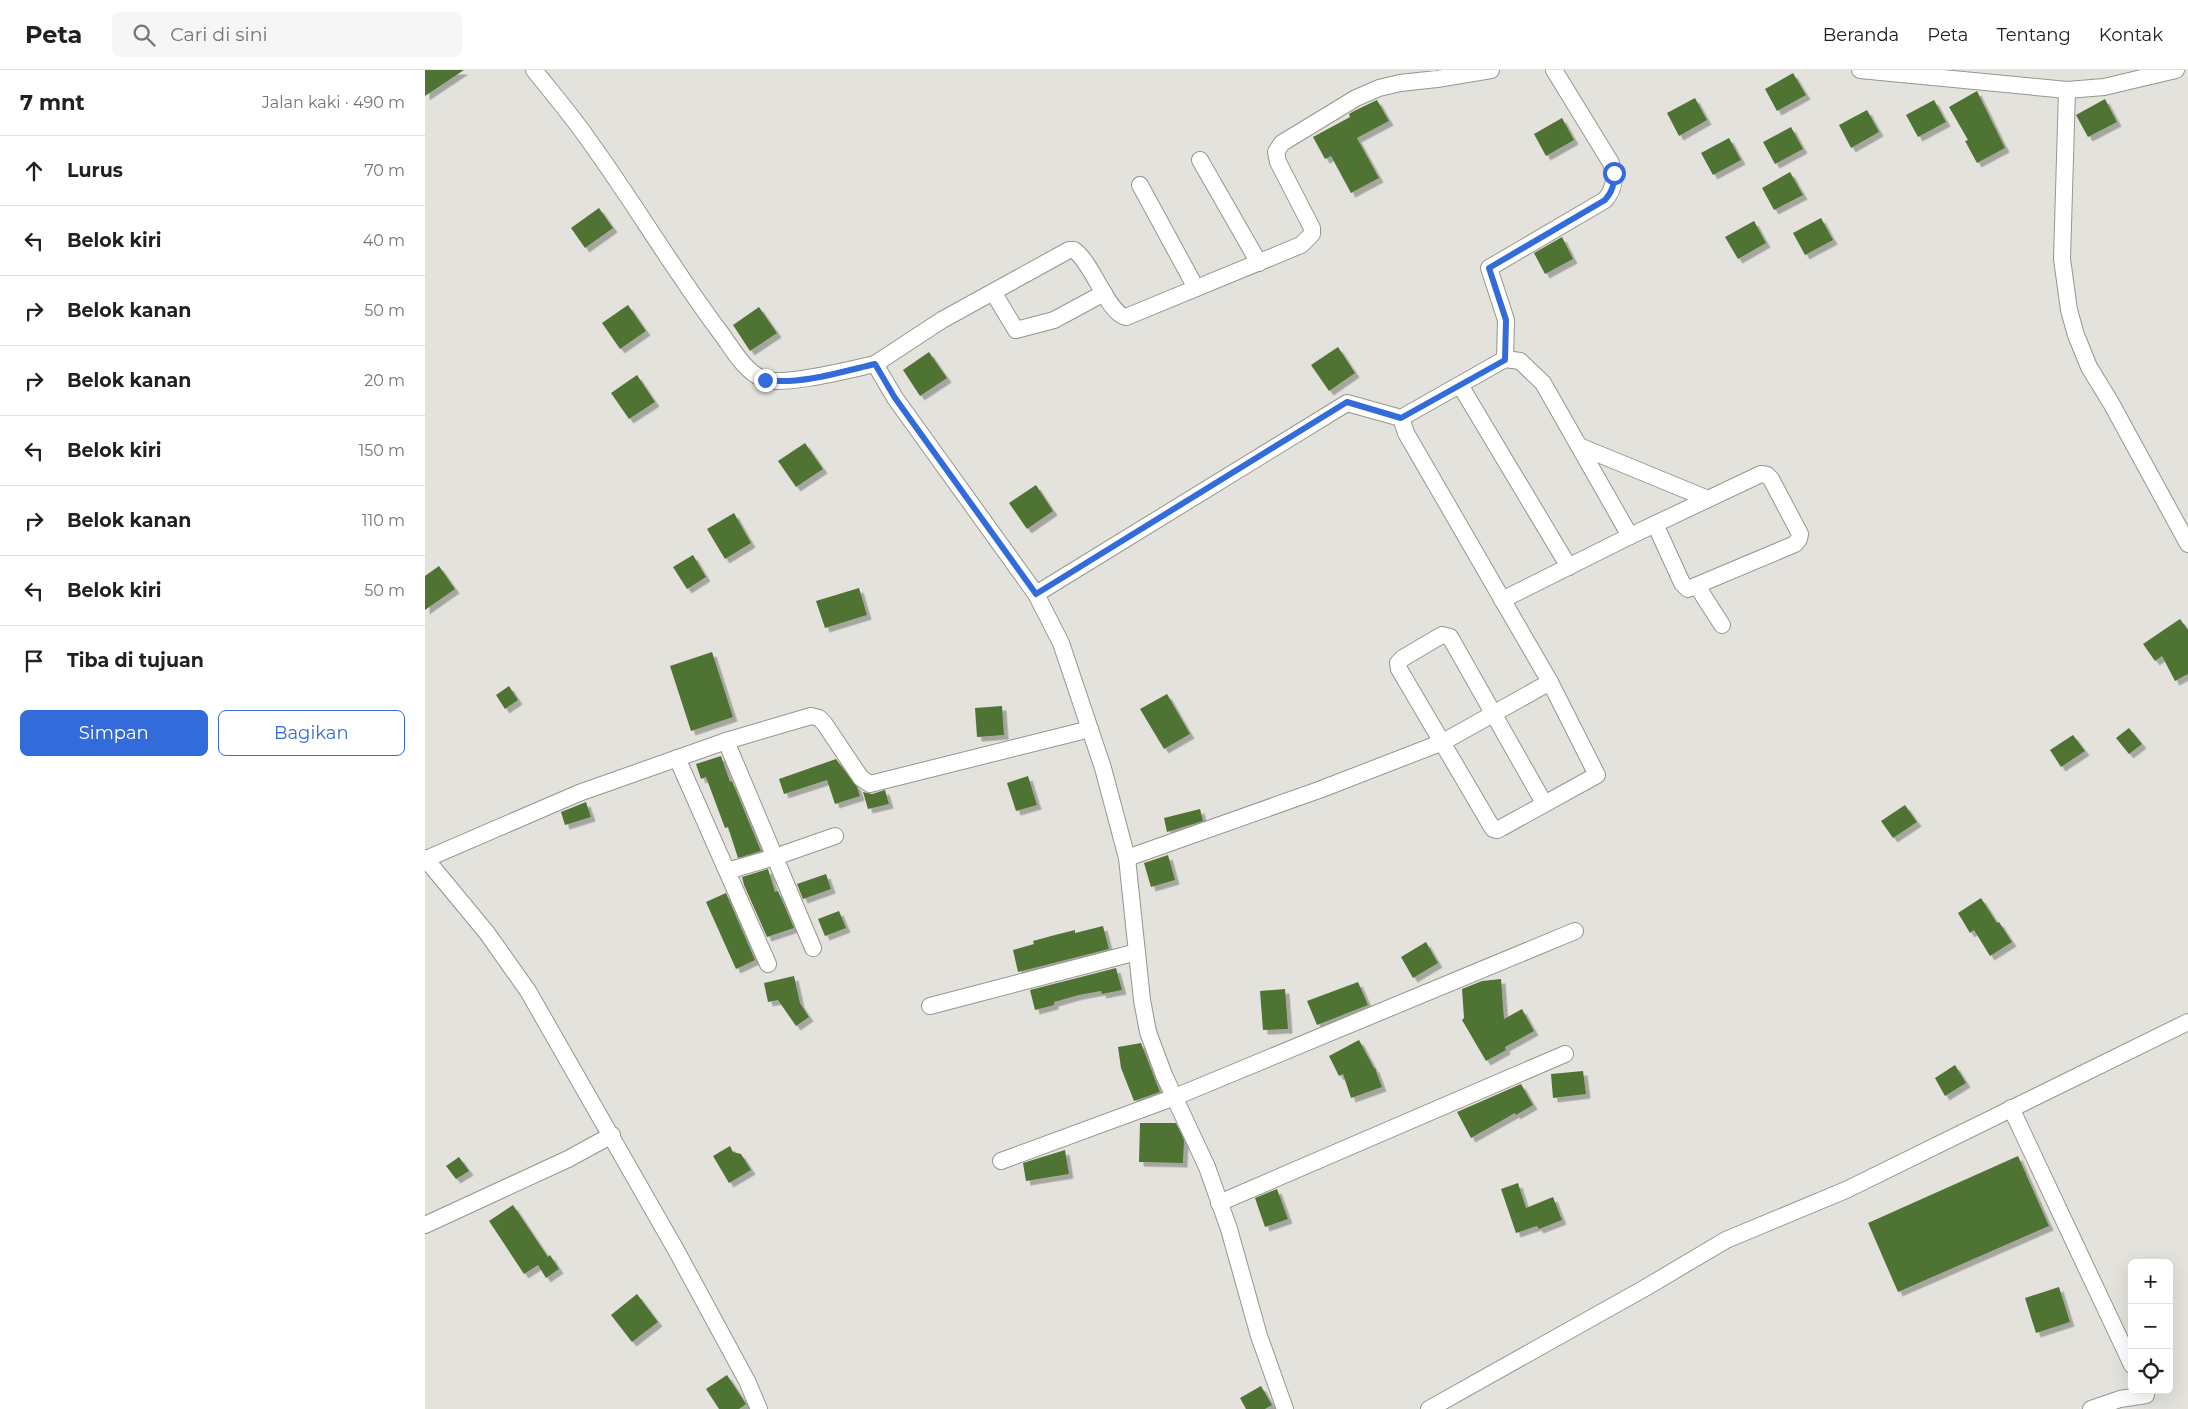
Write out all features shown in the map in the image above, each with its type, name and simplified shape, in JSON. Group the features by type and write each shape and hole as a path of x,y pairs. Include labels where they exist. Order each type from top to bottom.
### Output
{"street":[{"path":"534,70 590,141 707,314 743,363 754,374 765,380 776,381 829,375 875,364 902,344 1069,250 1074,250 1082,257 1117,313 1126,318 1301,245 1312,234 1310,222 1278,162 1276,152 1282,143 1356,98 1379,88 1400,83 1491,70"},
{"path":"1505,360 1506,320 1489,268 1605,200 1611,193 1614,183 1611,163 1554,70"},
{"path":"1860,70 2067,90 2104,86 2176,70"},
{"path":"2067,90 2062,259 2069,310 2076,335 2089,367 2111,403 2188,544"},
{"path":"1200,160 1259,263"},
{"path":"1140,185 1196,288"},
{"path":"993,292 1017,330 1054,320 1104,293"},
{"path":"1036,594 1347,402 1401,418 1505,360 1520,361 1543,383 1630,536"},
{"path":"875,364 895,398 1036,594 1061,643 1111,796 1127,858 1148,1032 1207,1167 1229,1230 1259,1336 1285,1409"},
{"path":"1460,385 1569,567"},
{"path":"1401,418 1406,432 1550,682 1597,775 1497,830 1493,828 1399,669 1398,663 1403,658 1442,635 1450,636 1544,803"},
{"path":"1579,446 1708,499"},
{"path":"1502,600 1630,536 1655,524 1761,474 1767,475 1771,479 1799,534 1799,540 1795,544 1688,589 1682,583 1655,524"},
{"path":"1697,586 1722,625"},
{"path":"1127,858 1319,790 1443,742 1550,682"},
{"path":"759,1409 747,1381 612,1135 528,990 487,933 426,858 579,793 726,741 815,717 824,723 861,778 870,784 1090,729"},
{"path":"726,741 813,948"},
{"path":"677,758 768,964"},
{"path":"727,871 835,836"},
{"path":"1001,1161 1175,1097 1575,931"},
{"path":"930,1006 1137,952"},
{"path":"1429,1409 1637,1293 1727,1240 1846,1190 2188,1022"},
{"path":"1219,1203 1565,1054"},
{"path":"2011,1108 2128,1357"},
{"path":"425,1224 568,1159 612,1135"},
{"path":"2091,1409 2121,1399 2148,1398"}],"building":[{"path":"425,70 464,70 425,96"},
{"path":"1793,73 1806,95 1777,111 1765,89"},
{"path":"1977,91 2005,148 1977,163 1965,141 1968,140 1949,107"},
{"path":"1695,98 1707,120 1679,136 1667,113"},
{"path":"2105,99 2117,122 2088,137 2076,115"},
{"path":"1377,100 1389,121 1357,138 1379,178 1351,193 1331,156 1325,159 1313,137 1350,117 1349,114 1354,111"},
{"path":"1934,100 1946,122 1918,137 1906,115"},
{"path":"1867,110 1879,132 1851,148 1839,125"},
{"path":"1562,118 1574,140 1546,156 1534,134"},
{"path":"1791,127 1803,149 1775,164 1763,142"},
{"path":"1729,138 1741,160 1713,175 1701,153"},
{"path":"1790,172 1803,195 1774,210 1762,188"},
{"path":"599,208 613,228 585,248 571,228"},
{"path":"1821,218 1833,240 1805,255 1793,233"},
{"path":"1754,221 1766,243 1738,259 1725,237"},
{"path":"1562,237 1573,259 1545,274 1534,253"},
{"path":"628,305 646,331 620,349 602,323"},
{"path":"759,307 777,333 750,351 733,325"},
{"path":"1338,347 1355,373 1329,391 1311,365"},
{"path":"929,352 947,378 920,396 903,370"},
{"path":"637,375 655,402 629,419 611,393"},
{"path":"805,443 823,469 796,487 778,461"},
{"path":"1036,485 1053,511 1027,529 1009,503"},
{"path":"734,513 751,543 725,559 707,529"},
{"path":"693,555 706,577 687,589 673,567"},
{"path":"439,566 455,589 425,610 425,576"},
{"path":"859,588 867,615 825,628 816,601"},
{"path":"2180,619 2188,630 2188,674 2175,681 2162,656 2155,661 2143,644"},
{"path":"712,652 733,717 691,731 670,666"},
{"path":"509,686 518,700 505,709 496,695"},
{"path":"1167,694 1190,734 1164,749 1140,709"},
{"path":"1002,706 1004,735 977,737 975,708"},
{"path":"2129,728 2142,744 2129,754 2116,738"},
{"path":"2073,735 2085,751 2061,767 2050,750"},
{"path":"721,756 730,782 732,781 761,851 738,858 728,827 725,828 706,777 701,779 696,764"},
{"path":"836,759 857,787 860,796 835,804 827,780 784,794 779,779"},
{"path":"1028,776 1037,805 1016,811 1007,783"},
{"path":"885,790 889,804 868,809 863,792 872,794"},
{"path":"586,802 591,817 565,825 561,812"},
{"path":"1905,805 1917,822 1893,838 1881,821"},
{"path":"1200,809 1203,821 1167,832 1164,818"},
{"path":"1168,855 1175,880 1151,887 1144,863"},
{"path":"768,869 775,892 778,891 794,928 767,937 742,877"},
{"path":"826,874 831,889 803,899 797,884"},
{"path":"726,893 755,960 736,969 706,902"},
{"path":"1981,898 2012,942 1990,956 1974,930 1970,933 1958,913"},
{"path":"839,911 846,928 825,936 818,919"},
{"path":"1103,926 1109,949 1018,972 1013,950 1034,944 1033,941 1055,935 1075,930 1075,933"},
{"path":"1426,942 1438,963 1413,978 1401,957"},
{"path":"1116,968 1122,990 1102,994 1101,991 1079,995 1035,1010 1030,990"},
{"path":"794,976 800,1003 809,1017 796,1026 778,1000 768,1002 764,983"},
{"path":"1501,979 1504,1019 1522,1009 1534,1031 1505,1047 1506,1050 1486,1061 1462,1020 1464,1018 1462,989 1482,981"},
{"path":"1358,982 1368,1005 1317,1025 1307,1001"},
{"path":"1285,989 1288,1029 1263,1030 1260,991"},
{"path":"1359,1040 1375,1068 1382,1087 1351,1098 1343,1074 1339,1076 1329,1056"},
{"path":"1141,1043 1160,1092 1134,1101 1121,1068 1118,1047"},
{"path":"1955,1065 1966,1083 1945,1096 1935,1078"},
{"path":"1583,1071 1586,1094 1553,1098 1551,1074"},
{"path":"1521,1084 1533,1105 1471,1138 1457,1112"},
{"path":"1140,1123 1176,1123 1184,1140 1183,1163 1139,1162"},
{"path":"730,1146 733,1152 741,1154 751,1170 729,1183 713,1156"},
{"path":"1065,1150 1069,1174 1026,1181 1023,1163"},
{"path":"2018,1156 2049,1226 1898,1292 1868,1223"},
{"path":"459,1157 469,1171 456,1179 446,1166"},
{"path":"1518,1183 1526,1208 1553,1197 1562,1220 1539,1229 1537,1226 1516,1233 1501,1189"},
{"path":"1277,1189 1288,1219 1265,1227 1255,1198"},
{"path":"513,1205 548,1257 550,1255 559,1269 546,1278 538,1265 524,1274 489,1221"},
{"path":"2059,1287 2070,1322 2036,1333 2025,1298"},
{"path":"637,1294 658,1322 632,1342 611,1315"},
{"path":"727,1375 746,1404 739,1409 719,1409 706,1389"},
{"path":"1261,1386 1272,1405 1265,1409 1246,1409 1240,1398"}],"route":[{"path":"765,380 776,381 829,375 875,364 895,398 1036,594 1347,402 1401,418 1505,360 1506,320 1489,268 1605,200 1611,193 1614,173"}]}
